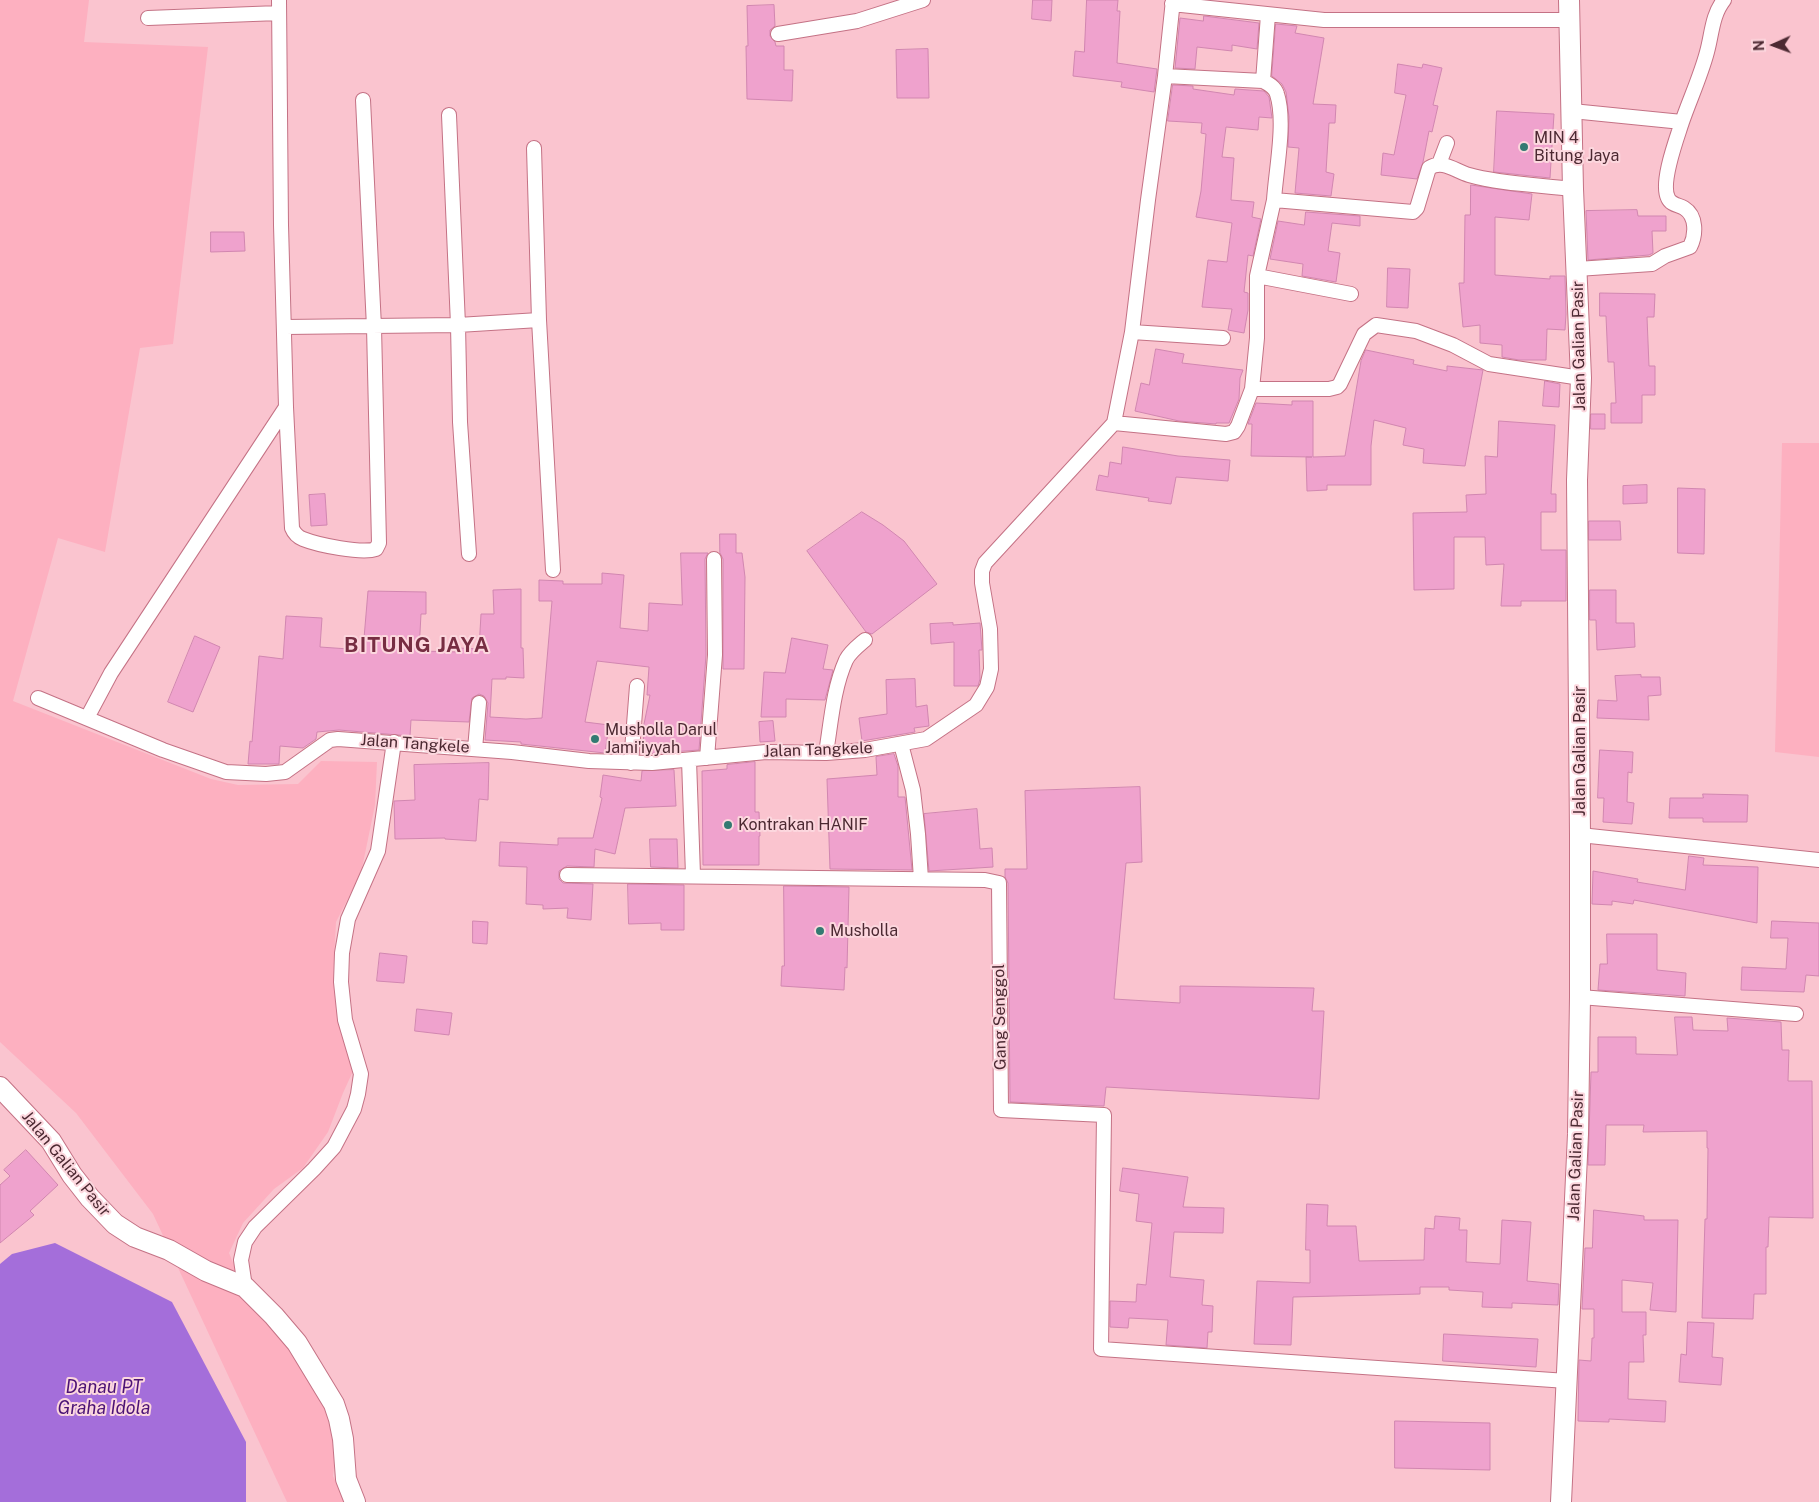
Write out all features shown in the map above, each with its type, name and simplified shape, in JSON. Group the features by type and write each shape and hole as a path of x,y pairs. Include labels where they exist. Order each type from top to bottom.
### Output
{"street":[{"path":"778,34 857,21 923,0"},
{"name":"Jalan Galian Pasir","path":"1561,1502 1578,1134 1580,997 1578,480 1581,378 1573,189 1569,0"},
{"path":"1577,268 1652,264 1665,256 1690,247 1693,240 1694,223 1691,214 1684,207 1674,204 1668,198 1666,188 1669,161 1707,52 1718,7 1724,0"},
{"path":"1165,76 1263,81 1271,84 1277,92 1281,121 1274,200 1257,276 1257,338 1252,390 1238,426 1234,432 1226,434 1114,423 1132,332 1165,76 1172,2 1268,15 1324,20 1568,20"},
{"path":"148,18 279,6 281,225 286,407 292,528 294,534 302,539 368,552 376,549 379,543 374,327 363,100"},
{"path":"1263,81 1268,15"},
{"path":"1572,111 1682,122"},
{"path":"449,115 460,422 469,554"},
{"path":"1439,164 1447,143"},
{"path":"534,148 539,320 553,570"},
{"path":"1274,200 1413,212 1418,208 1429,168 1439,164 1450,166 1468,175 1494,180 1573,189"},
{"path":"1257,276 1351,294"},
{"path":"285,328 458,325 539,320"},
{"path":"1252,390 1336,388 1340,384 1364,334 1376,324 1416,331 1453,346 1489,364 1581,378"},
{"path":"1132,332 1224,338"},
{"path":"87,718 111,673 286,407"},
{"name":"Jalan Tangkele","path":"38,698 208,767 226,772 246,774 286,772 330,740 394,742 631,763 652,763 766,752 826,753 865,750 926,739 976,705 987,687 991,669 990,629 982,584 982,571 985,563 1114,423"},
{"path":"707,758 714,655 714,559"},
{"path":"826,753 838,685 847,659 865,640"},
{"path":"631,763 637,686"},
{"path":"475,749 478,703"},
{"path":"355,1502 346,1479 343,1439 334,1404 297,1343 274,1316 245,1287 241,1260 245,1242 255,1227 334,1147 354,1109 361,1074 345,1020 341,982 342,953 348,919 363,889 378,851 394,742"},
{"path":"902,744 913,790 921,879"},
{"path":"689,760 693,875"},
{"path":"1580,835 1819,860"},
{"name":"Gang Senggol","path":"566,875 693,875 986,880 999,883 1002,1110 1104,1115 1101,1349 1567,1381"},
{"path":"1580,997 1796,1014"},
{"name":"Jalan Galian Pasir","path":"0,1087 51,1141 90,1198 115,1224 135,1237 169,1250 206,1271 245,1287"}],"shaded area":[{"path":"0,0 89,0 84,42 208,47 173,344 140,348 105,552 58,538 13,701 211,779 238,785 298,784 321,761 377,762 375,805 361,873 336,922 333,978 340,1027 354,1069 328,1132 303,1168 274,1189 243,1223 229,1253 251,1307 283,1342 309,1379 325,1408 335,1458 333,1476 346,1502 287,1502 153,1214 76,1113 0,1042"},
{"path":"1782,443 1819,443 1819,757 1775,752"}],"water":[{"name":"Danau PT Graha Idola","path":"55,1243 172,1302 246,1442 246,1502 0,1502 0,1264 12,1254"}],"building":[{"path":"1033,0 1052,0 1051,21 1032,19"},
{"path":"1087,0 1118,0 1117,11 1120,11 1117,63 1157,69 1154,92 1121,87 1122,82 1073,76 1075,51 1084,52"},
{"path":"774,5 775,26 770,30 770,36 776,46 784,46 784,70 793,70 792,101 747,99 747,6"},
{"path":"1204,16 1259,23 1257,49 1232,45 1232,51 1197,47 1195,69 1175,68 1180,18 1203,21"},
{"path":"1276,24 1297,26 1295,33 1324,38 1313,104 1336,105 1335,123 1329,123 1326,172 1334,174 1331,196 1295,193 1299,148 1288,147 1289,117 1286,92 1282,84 1272,76"},
{"path":"928,49 929,98 897,98 896,50"},
{"path":"1398,64 1422,68 1423,64 1442,68 1433,105 1438,106 1432,132 1429,131 1423,162 1417,179 1381,175 1383,153 1394,155 1406,95 1395,93"},
{"path":"1173,85 1193,86 1193,89 1234,95 1235,89 1264,91 1269,97 1272,118 1259,117 1258,130 1226,127 1222,157 1234,158 1231,200 1254,202 1252,217 1261,219 1253,256 1248,255 1244,292 1248,293 1248,310 1244,333 1228,330 1232,309 1202,307 1208,260 1227,262 1232,223 1196,217 1201,191 1206,134 1201,133 1202,123 1168,121"},
{"name":"MIN 4 Bitung Jaya","path":"1497,111 1554,114 1550,178 1494,172"},
{"path":"1471,185 1532,194 1529,220 1495,217 1495,275 1550,279 1550,276 1565,276 1565,330 1547,329 1546,360 1519,360 1502,357 1502,345 1480,343 1480,325 1463,327 1459,283 1464,283 1465,215 1470,215"},
{"path":"1637,210 1638,216 1666,216 1666,231 1652,231 1653,253 1649,255 1588,260 1586,211"},
{"path":"1306,212 1360,216 1360,226 1332,223 1328,251 1340,253 1336,282 1302,276 1303,264 1270,259 1278,221 1304,225"},
{"path":"211,232 244,232 245,251 211,252"},
{"path":"1388,268 1410,269 1408,308 1387,307"},
{"path":"1600,293 1655,294 1654,317 1647,317 1649,366 1655,366 1655,395 1642,395 1642,423 1611,423 1611,403 1616,403 1614,362 1608,362 1606,316 1600,316"},
{"path":"1156,349 1184,354 1182,363 1243,370 1240,378 1239,399 1229,423 1216,424 1179,421 1135,411 1141,383 1149,385"},
{"path":"1366,350 1414,360 1413,364 1447,371 1447,366 1483,370 1465,466 1423,463 1424,449 1403,445 1406,428 1374,420 1371,446 1371,485 1327,485 1327,490 1307,491 1306,457 1312,457 1251,456 1252,424 1248,424 1256,403 1292,405 1292,401 1313,401 1313,457 1345,456 1361,361"},
{"path":"1545,381 1560,384 1559,407 1543,406"},
{"path":"1591,414 1605,414 1605,429 1591,429"},
{"path":"1499,421 1555,425 1551,494 1556,494 1556,512 1541,512 1541,550 1566,550 1566,601 1521,601 1521,606 1501,606 1504,564 1486,565 1485,537 1454,537 1454,589 1414,590 1413,513 1467,512 1466,495 1486,494 1485,456 1497,457"},
{"path":"1123,447 1178,456 1230,460 1228,481 1176,477 1171,504 1148,501 1149,498 1096,490 1099,475 1108,477 1110,462 1121,464"},
{"path":"1647,485 1647,503 1623,504 1623,486"},
{"path":"1678,488 1705,489 1704,554 1678,553"},
{"path":"325,494 327,525 311,526 309,495"},
{"path":"862,512 904,541 937,584 872,634 866,632 807,551"},
{"path":"1589,521 1620,521 1621,540 1589,540"},
{"path":"720,534 736,534 736,553 742,553 745,577 744,669 723,669 723,559 720,553"},
{"path":"681,553 708,553 705,559 706,655 699,750 643,754 644,724 650,695 647,695 649,667 597,661 585,722 609,725 605,753 521,744 521,742 485,740 488,703 484,696 479,694 472,698 469,722 411,720 410,736 339,730 317,732 316,739 303,748 280,746 279,764 248,764 250,741 252,742 259,656 283,659 286,616 322,618 320,647 363,650 368,591 426,592 426,614 421,614 419,651 459,652 459,648 479,649 481,614 494,614 493,590 521,589 521,648 523,648 524,678 506,677 506,679 492,679 490,717 542,718 552,601 539,601 539,580 563,581 563,584 602,584 602,573 624,575 620,628 648,631 649,603 682,605"},
{"path":"1590,590 1616,590 1616,623 1634,623 1635,647 1597,650 1596,620 1590,620"},
{"path":"953,623 953,625 980,623 982,650 979,650 980,679 978,686 954,686 954,642 931,644 930,624"},
{"path":"195,636 220,647 193,712 168,702"},
{"path":"792,638 828,645 823,669 833,670 825,700 786,699 786,717 761,717 764,672 785,673"},
{"path":"1641,675 1641,677 1660,677 1661,695 1648,696 1649,720 1597,718 1598,700 1617,701 1615,676"},
{"path":"915,679 916,707 927,705 929,726 914,728 915,732 862,741 859,718 887,714 886,680"},
{"path":"773,721 775,741 760,742 759,722"},
{"path":"1600,750 1633,752 1632,773 1628,772 1627,802 1634,803 1632,824 1603,822 1604,798 1598,798"},
{"path":"894,754 898,766 898,797 905,797 912,870 830,869 827,779 877,775 876,757"},
{"path":"755,762 755,812 759,812 760,836 759,865 703,865 702,771 727,769 727,765"},
{"path":"489,763 488,800 479,799 476,841 445,838 395,839 394,801 415,800 414,765"},
{"path":"674,770 676,806 625,808 615,854 595,849 594,867 567,866 559,871 559,879 563,883 593,884 591,920 567,918 568,908 543,909 543,905 526,904 527,867 499,866 500,842 558,845 558,838 593,838 602,798 600,797 603,775 641,781 642,771"},
{"path":"1140,787 1142,862 1126,863 1114,999 1180,1003 1180,986 1314,988 1312,1011 1324,1011 1319,1099 1106,1087 1104,1106 1010,1102 1008,883 1005,877 1005,869 1027,869 1025,791"},
{"path":"1703,794 1748,795 1747,822 1703,822 1703,818 1669,818 1670,798 1703,798"},
{"path":"977,809 980,849 992,848 993,867 929,871 924,814"},
{"path":"650,839 677,839 678,868 651,867"},
{"path":"1689,856 1704,858 1703,865 1758,867 1757,923 1634,900 1633,904 1612,901 1612,905 1592,904 1593,871 1638,879 1637,882 1685,890"},
{"path":"628,884 684,885 684,930 661,930 661,923 629,924"},
{"path":"784,886 849,887 847,968 845,967 844,990 781,986 782,966 784,966"},
{"path":"473,921 488,922 487,944 473,943"},
{"path":"1772,921 1819,923 1819,976 1806,975 1804,992 1741,990 1742,967 1786,969 1788,938 1771,938"},
{"path":"1607,934 1657,934 1657,970 1686,973 1685,996 1598,990 1600,964 1607,964"},
{"path":"380,953 407,956 404,983 377,981"},
{"path":"417,1009 452,1013 449,1035 415,1031"},
{"path":"1675,1017 1692,1017 1693,1030 1728,1031 1727,1018 1781,1022 1782,1050 1789,1050 1788,1081 1812,1081 1813,1218 1769,1217 1768,1247 1766,1247 1766,1294 1754,1294 1753,1319 1702,1318 1705,1219 1707,1219 1707,1131 1643,1132 1644,1125 1606,1125 1605,1165 1588,1165 1591,1072 1598,1072 1598,1037 1636,1037 1636,1054 1677,1055"},
{"path":"26,1150 58,1185 30,1211 34,1215 0,1243 0,1185 10,1176 4,1170"},
{"path":"1123,1168 1188,1177 1183,1207 1224,1208 1223,1233 1174,1232 1170,1277 1204,1280 1202,1305 1213,1306 1212,1332 1208,1332 1207,1348 1166,1345 1168,1320 1129,1318 1128,1328 1110,1327 1110,1301 1136,1302 1137,1284 1146,1285 1152,1223 1136,1221 1139,1194 1120,1191"},
{"path":"1307,1204 1328,1205 1327,1226 1356,1226 1359,1261 1424,1260 1425,1228 1434,1229 1435,1216 1460,1218 1459,1230 1467,1230 1466,1262 1500,1264 1502,1220 1531,1222 1527,1281 1559,1284 1558,1305 1512,1303 1512,1308 1482,1307 1483,1292 1449,1290 1449,1287 1420,1287 1420,1294 1293,1297 1291,1345 1254,1344 1257,1281 1310,1283 1310,1250 1306,1250"},
{"path":"1594,1210 1644,1216 1644,1220 1678,1220 1676,1312 1650,1310 1653,1283 1622,1280 1622,1312 1646,1312 1646,1335 1643,1335 1644,1362 1629,1362 1628,1399 1666,1401 1665,1422 1609,1419 1609,1422 1578,1421 1579,1360 1591,1361 1592,1338 1594,1338 1594,1309 1582,1309 1585,1248 1592,1248"},
{"path":"1688,1322 1714,1323 1712,1357 1723,1358 1721,1385 1679,1382 1681,1354 1686,1355"},
{"path":"1444,1334 1538,1339 1536,1367 1443,1361"},
{"path":"1395,1421 1490,1423 1490,1470 1395,1468"}],"place":[{"name":"MIN 4 Bitung Jaya","path":"1524,147"},
{"name":"Musholla Darul Jami'iyyah","path":"595,739"},
{"name":"Kontrakan HANIF","path":"728,825"},
{"name":"Musholla","path":"820,931"}],"district":[{"name":"BITUNG JAYA","path":"417,646"}]}
